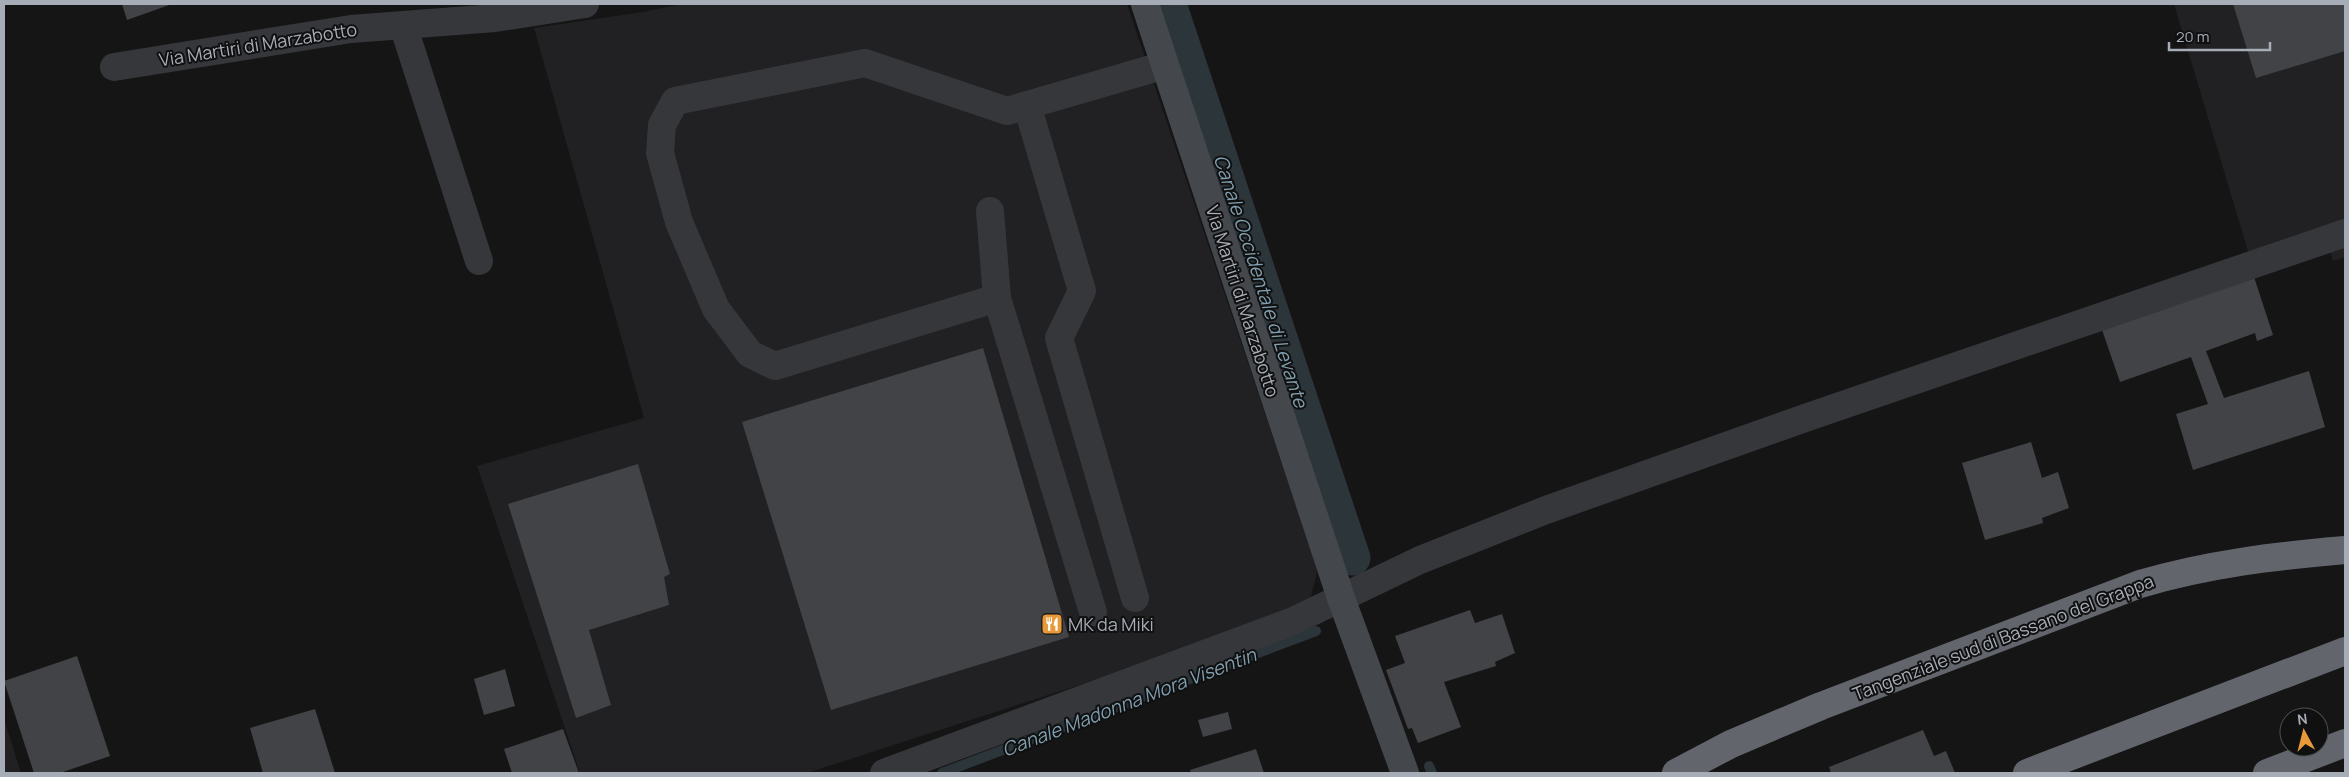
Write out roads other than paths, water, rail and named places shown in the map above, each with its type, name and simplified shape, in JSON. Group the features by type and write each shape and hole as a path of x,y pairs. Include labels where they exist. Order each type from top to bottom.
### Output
{"highway":[{"name":"Tangenziale sud di Bassano del Grappa","path":"1676,773 1731,744 1821,706 2131,587 2178,572 2232,562 2345,550"},
{"path":"2027,773 2345,651"},
{"path":"2267,773 2345,743"}],"street":[{"name":"Via Martiri di Marzabotto","path":"114,66 351,29 403,25 493,11 584,4"},
{"name":"Via Martiri di Marzabotto","path":"1144,4 1341,598 1405,773"},
{"path":"403,25 479,261"},
{"path":"998,298 775,366 750,354 716,309 679,222 660,153 662,125 675,101 864,63 1007,111 1165,65"},
{"path":"1027,105 1082,292 1059,338 1135,598"},
{"path":"990,211 998,298 1093,612"},
{"path":"884,773 1291,622 1420,560 1555,506 2345,233"}],"waterway":[{"name":"Canale Occidentale di Levante","path":"1169,4 1353,558"},
{"name":"Canale Madonna Mora Visentin","path":"942,773 1316,631"},
{"path":"1429,766 1432,773"}],"place":[{"name":"MK da Miki","path":"1052,624"}]}
